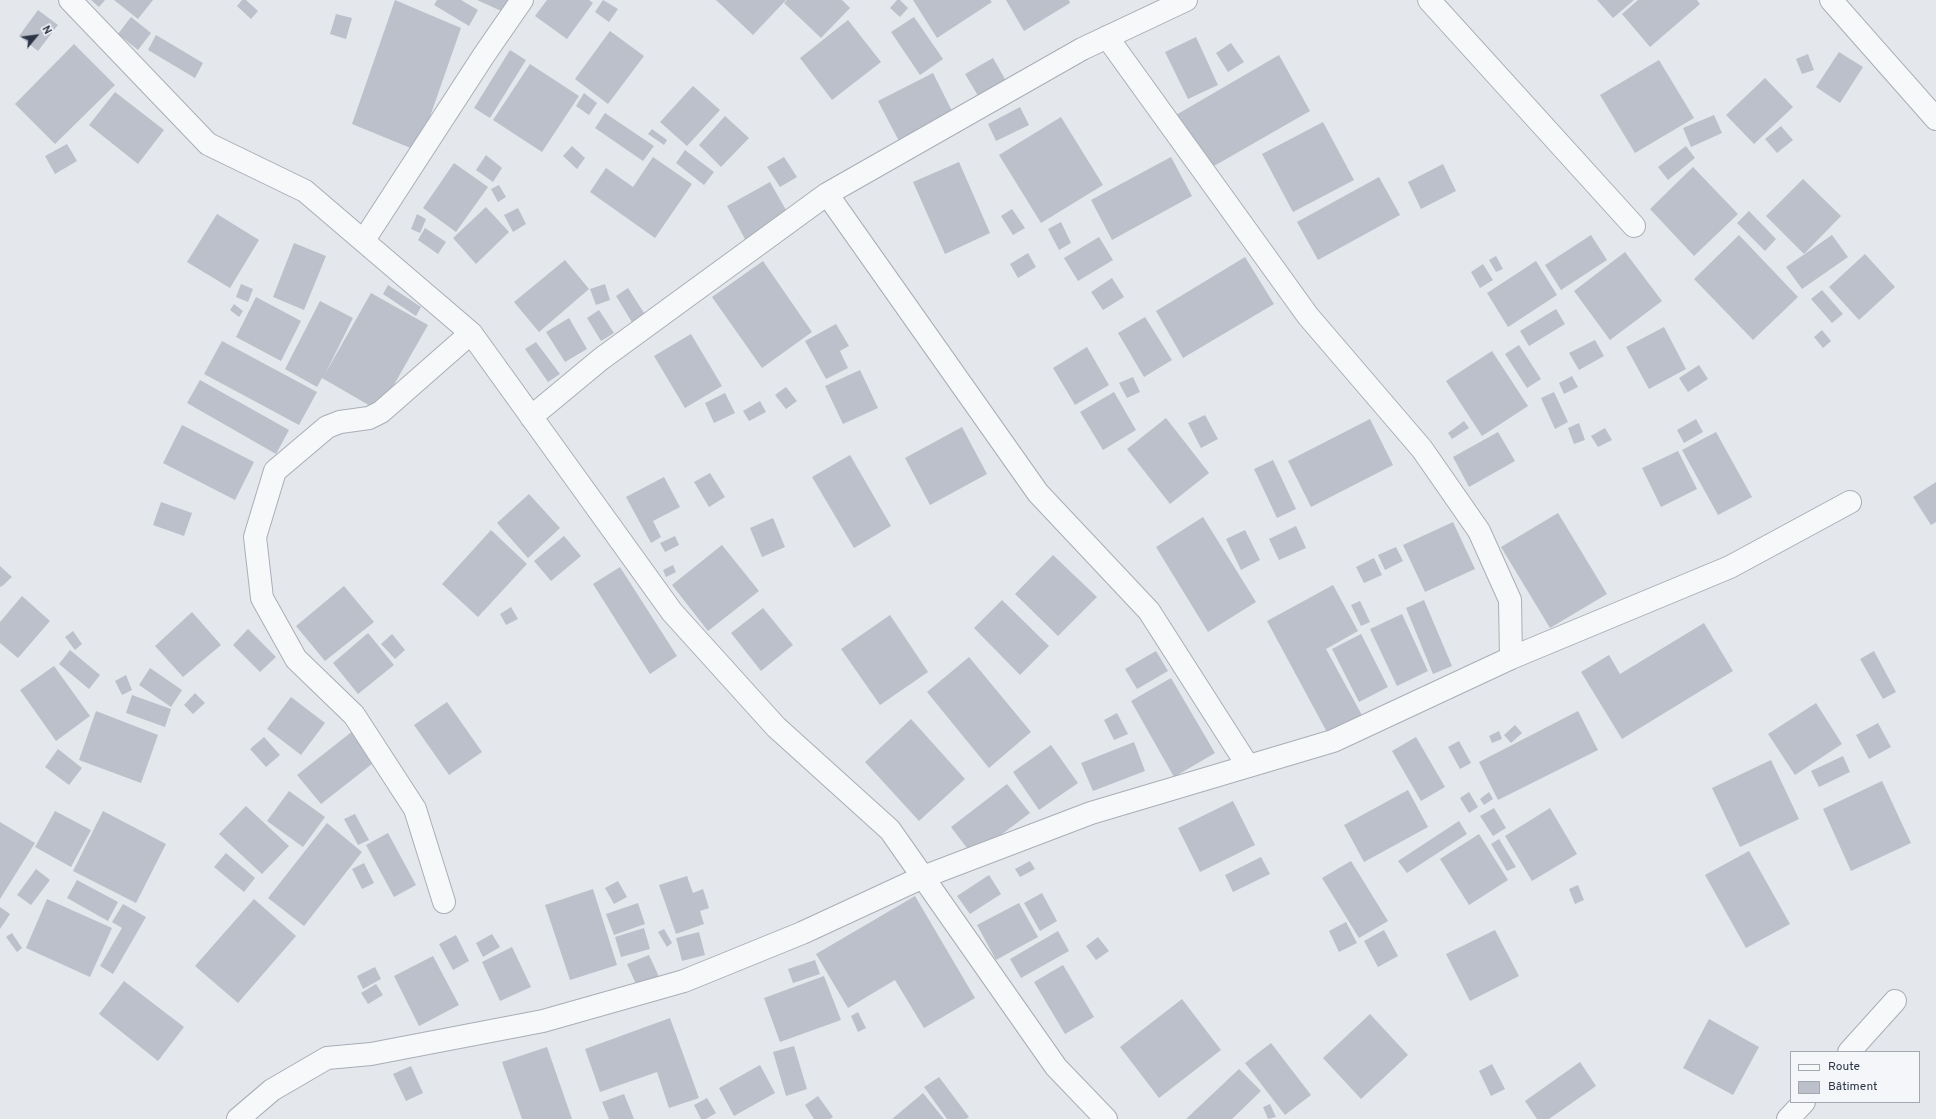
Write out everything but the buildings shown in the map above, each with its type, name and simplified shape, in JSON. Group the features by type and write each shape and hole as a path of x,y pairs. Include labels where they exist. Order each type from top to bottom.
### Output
{"street":[{"path":"70,0 208,144 305,190 471,333 672,612 776,727 890,830 1056,1067 1106,1119"},
{"path":"364,240 484,55 522,0"},
{"path":"531,417 601,359 827,194 1082,49 1186,0"},
{"path":"1428,0 1634,226"},
{"path":"1831,0 1936,119"},
{"path":"1107,37 1308,316 1422,449 1479,531 1510,600 1511,658"},
{"path":"827,194 1038,493 1149,611 1228,732 1248,766"},
{"path":"444,902 415,809 354,715 296,659 262,598 255,537 275,471 327,427 340,422 369,418 381,412 471,333"},
{"path":"238,1119 272,1090 327,1058 371,1054 543,1021 684,981 802,933 923,876 1091,813 1333,740 1511,658 1730,567 1850,502"},
{"path":"1850,1051 1895,1001"},
{"path":"1788,1119 1803,1103"}]}
